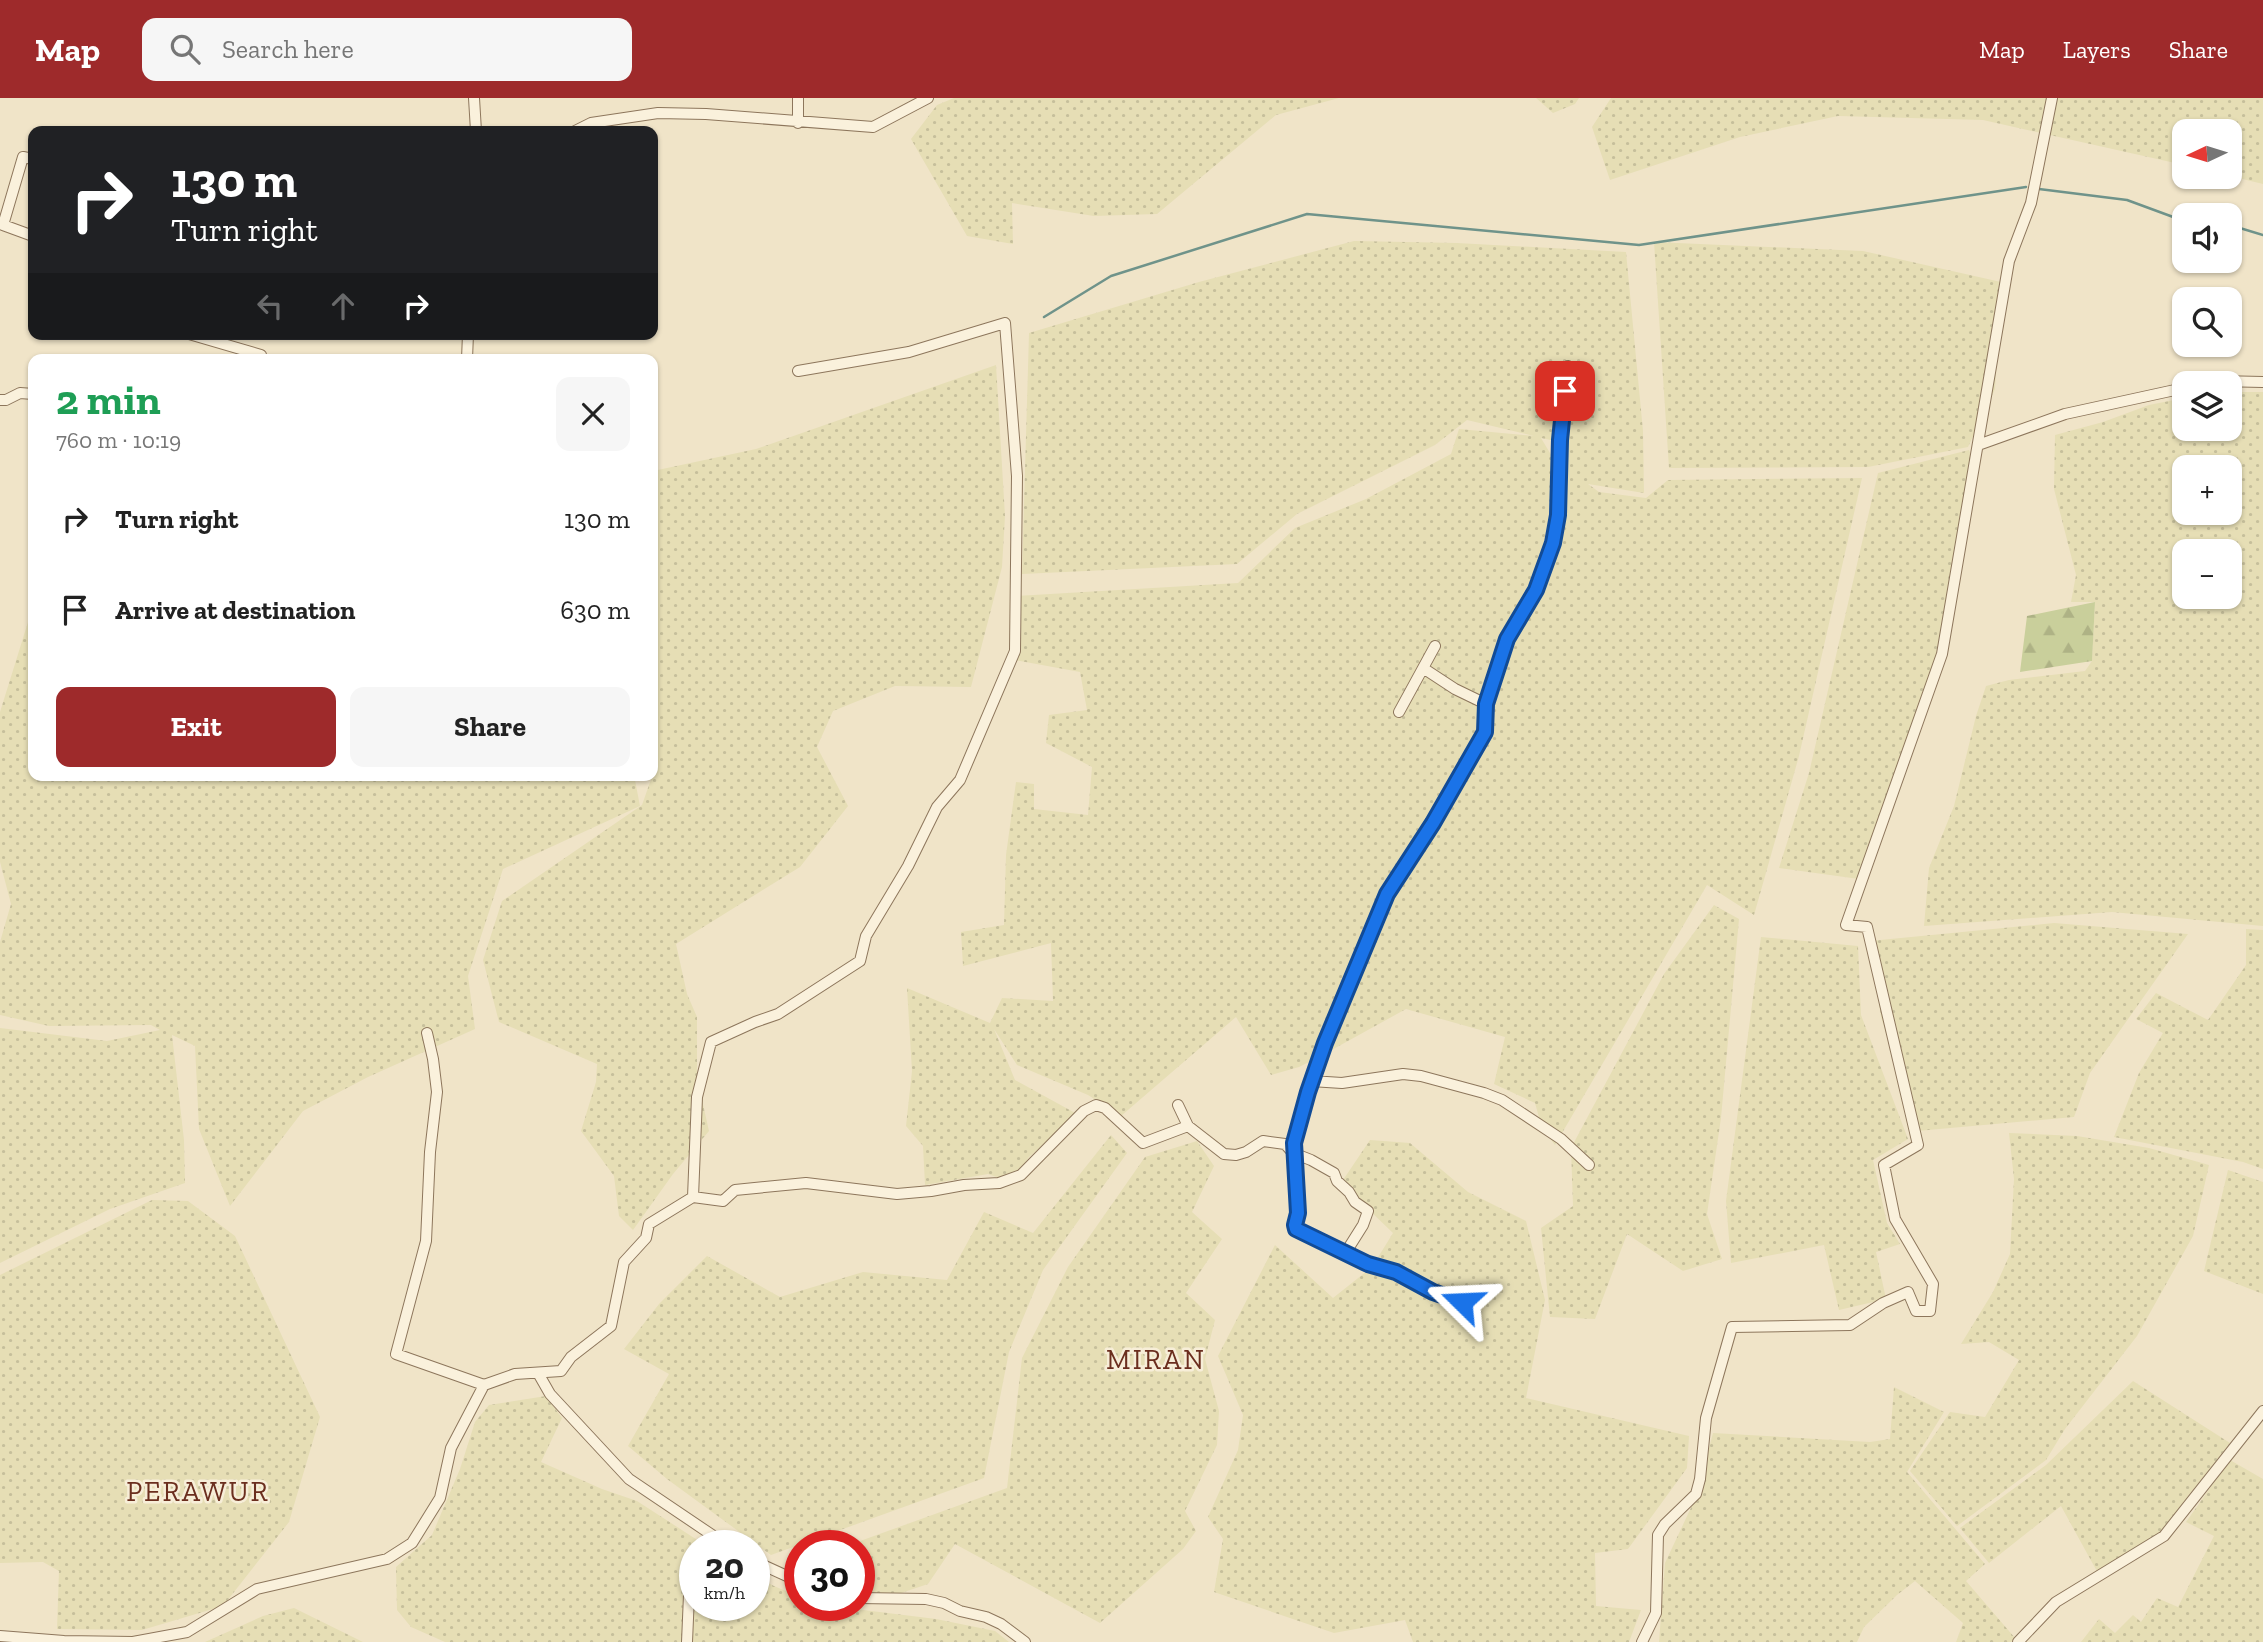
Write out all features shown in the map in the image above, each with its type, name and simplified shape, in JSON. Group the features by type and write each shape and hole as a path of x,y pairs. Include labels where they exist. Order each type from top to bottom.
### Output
{"street":[{"path":"474,98 477,126"},
{"path":"798,98 798,122"},
{"path":"585,126 658,113 706,114 873,127 928,98"},
{"path":"1642,1642 1656,1613 1658,1535 1665,1524 1696,1494 1706,1418 1732,1327 1850,1325 1883,1303 1908,1292 1916,1311 1930,1311 1933,1284 1895,1219 1884,1165 1918,1145 1867,927 1846,925 1942,654 2009,261 2031,202 2052,98"},
{"path":"28,158 23,157 1,224 28,234"},
{"path":"694,1197 697,1097 711,1042 778,1014 860,961 866,936 908,866 937,807 960,780 1015,651 1017,476 1005,323 909,352 798,371"},
{"path":"210,340 258,354"},
{"path":"1462,1302 1433,1292 1396,1272 1368,1264 1296,1229 1298,1213 1294,1143 1311,1081 1387,894 1433,823 1485,732 1486,704 1507,639 1536,590 1553,543 1558,515 1560,440 1568,366"},
{"path":"2242,382 2263,382"},
{"path":"1978,445 2065,414 2172,391"},
{"path":"0,400 20,393 28,394"},
{"path":"1399,712 1435,646"},
{"path":"1423,668 1455,689 1486,704"},
{"path":"427,1033 437,1091 430,1152 426,1241 396,1354 484,1385 514,1374 561,1371 571,1357 611,1326 624,1262 646,1238 649,1224 694,1197 723,1201 735,1190 806,1183 897,1194 999,1183 1021,1175 1084,1111 1096,1105 1105,1108 1143,1143 1188,1126"},
{"path":"1311,1081 1342,1083 1403,1074 1421,1076 1484,1093 1502,1100 1561,1139 1589,1165"},
{"path":"1178,1105 1188,1126 1224,1154 1236,1155 1268,1141 1285,1144 1293,1153 1334,1173 1354,1202 1368,1211 1363,1226 1346,1252"},
{"path":"538,1373 550,1394 629,1479 705,1530"},
{"path":"0,1636 64,1641 133,1642 187,1632 257,1589 387,1559 412,1543 440,1498 451,1448 484,1385"},
{"path":"2018,1642 2056,1602 2164,1536 2263,1411"},
{"path":"875,1598 926,1599 944,1603 1001,1624 1024,1642"},
{"path":"687,1642 688,1621"}],"shaded area":[{"path":"954,98 1339,98 1276,115 1157,214 1094,216 1012,203 1013,244 967,236 911,139 937,105"},
{"path":"1536,98 1579,98 1575,104 1553,113"},
{"path":"1611,98 2263,98 2263,184 2242,179 2242,119 2172,119 2172,162 1983,120 1838,116 1740,137 1610,180 1592,127"},
{"path":"1354,241 1457,243 1626,252 1643,431 1644,493 1588,484 1599,492 1646,498 1668,480 1862,478 1799,756 1754,915 1707,885 1555,1145 1542,1128 1535,1103 1494,1084 1505,1037 1406,1009 1299,1067 1271,1075 1236,1017 1121,1116 1088,1095 1017,1065 994,1029 1015,1080 1077,1114 1029,1157 1011,1182 988,1174 925,1185 923,1146 906,1126 912,1071 907,988 990,1023 1002,998 1053,1001 1051,943 963,966 961,932 1004,925 1006,855 1016,782 1034,784 1034,809 1088,815 1092,767 1046,743 1049,715 1087,710 1080,672 1014,660 1014,596 1238,583 1295,528 1366,499 1451,454 1459,429 1534,436 1467,420 1435,445 1297,514 1237,564 1022,574 1029,333 1199,282","holes":["1541,438 1560,442 1568,471 1556,463"]},
{"path":"1654,242 1863,251 2001,282 1995,389 1968,447 1868,467 1669,468"},
{"path":"996,365 1005,516 1002,567 971,687 895,686 833,711 817,747 848,806 800,867 676,944 687,994 697,1017 697,1078 709,1131 673,1174 633,1230 619,1216 614,1176 581,1131 596,1082 597,1064 499,1022 483,960 502,901 642,805 650,781 658,781 658,470 756,449"},
{"path":"2242,392 2263,392 2263,926 2112,912 1924,926 1929,868 1954,806 1986,686 2009,680 2085,671 2092,661 2095,602 2071,602 2076,575 2054,489 2055,435 2103,422 2149,405 2172,400 2172,441 2242,441"},
{"path":"1969,450 1977,471 1929,685 1859,879 1779,868 1809,773 1878,473"},
{"path":"28,622 28,781 635,781 640,806 503,869 468,976 475,1029 368,1077 303,1111 230,1206 199,1129 195,1046 172,1035 184,1140 185,1183 110,1209 0,1263 0,1028 107,1041 160,1030 151,1025 49,1026 0,1015 0,942 11,904 0,862 0,712"},
{"path":"1714,905 1739,919 1721,1118 1707,1214 1722,1259 1683,1271 1627,1234 1595,1319 1550,1317 1541,1228 1573,1206 1571,1148 1664,974"},
{"path":"2054,923 2188,934 2090,1073 2074,1117 1917,1131 1881,1017 1870,941"},
{"path":"2246,929 2263,930 2263,1169 2243,1162 2114,1137 2139,1073 2163,1033 2136,1019 2156,993 2208,1020 2246,965"},
{"path":"1761,937 1858,946 1861,1015 1908,1139 1873,1160 1887,1223 1900,1244 1876,1252 1886,1299 1839,1310 1824,1245 1731,1263 1726,1201"},
{"path":"2009,1133 2077,1136 2149,1148 2209,1165 2193,1236 2137,1336 2065,1429 2046,1460 1957,1526 1910,1471 1950,1412 1985,1417 2019,1360 1989,1342 1961,1344 1993,1292 2010,1254 2014,1179"},
{"path":"1111,1135 1127,1153 1043,1270 1009,1352 984,1478 840,1530 784,1530 784,1550 771,1555 770,1530 737,1530 667,1479 628,1446 669,1374 624,1349 659,1304 707,1256 780,1297 863,1272 947,1280 984,1212 1033,1233"},
{"path":"1370,1140 1410,1143 1468,1192 1526,1221 1545,1300 1526,1398 1689,1436 1687,1468 1628,1549 1595,1553 1596,1606 1641,1610 1629,1642 1413,1642 1405,1620 1334,1633 1214,1592 1223,1539 1208,1517 1238,1450 1243,1415 1218,1356 1275,1245 1333,1298 1372,1267 1393,1233 1341,1183"},
{"path":"1197,1141 1214,1166 1192,1212 1222,1239 1186,1293 1215,1320 1205,1359 1219,1411 1217,1445 1185,1511 1196,1531 1183,1549 1100,1623 955,1544 928,1584 898,1594 875,1595 875,1536 1007,1488 1022,1358 1068,1267 1145,1157"},
{"path":"2228,1170 2263,1182 2263,1294 2204,1271"},
{"path":"152,1200 188,1201 235,1236 320,1417 289,1522 223,1606 142,1630 57,1629 59,1571 43,1562 0,1563 0,1275"},
{"path":"2133,1381 2230,1443 2160,1532 2099,1575 2061,1506 1989,1563 1960,1528 2046,1465"},
{"path":"1894,1387 1944,1412 1907,1472 1985,1564 1966,1581 2015,1638 2011,1642 1956,1642 1963,1623 1915,1581 1864,1627 1857,1642 1659,1642 1665,1563 1696,1497 1713,1433 1870,1442 1890,1439"},
{"path":"546,1396 562,1418 541,1462 637,1501 682,1530 679,1530 679,1621 770,1621 770,1584 784,1590 784,1621 875,1621 875,1611 936,1619 995,1631 1009,1642 445,1642 411,1627 397,1610 396,1567 432,1535 460,1469 475,1422 489,1405"},
{"path":"2230,1460 2263,1479 2263,1642 2081,1642 2099,1619 2115,1633 2133,1615 2141,1622 2157,1598 2178,1607 2214,1536 2186,1522"},
{"path":"294,1608 363,1642 205,1642 263,1616"}],"green space":[{"path":"2095,602 2092,661 2020,672 2027,616"}],"waterway":[{"path":"1044,317 1111,276 1307,214 1639,245 2026,187"},
{"path":"2039,189 2127,200 2172,217"},
{"path":"2242,229 2263,235"}],"district":[{"name":"MIRAN","path":"1156,1359"},
{"name":"PERAWUR","path":"198,1491"}],"route":[{"path":"1462,1302 1433,1292 1396,1272 1368,1264 1296,1229 1298,1213 1294,1143 1325,1043 1387,894 1433,823 1485,732 1486,704 1507,639 1536,590 1553,543 1558,515 1560,440 1565,391"}]}
